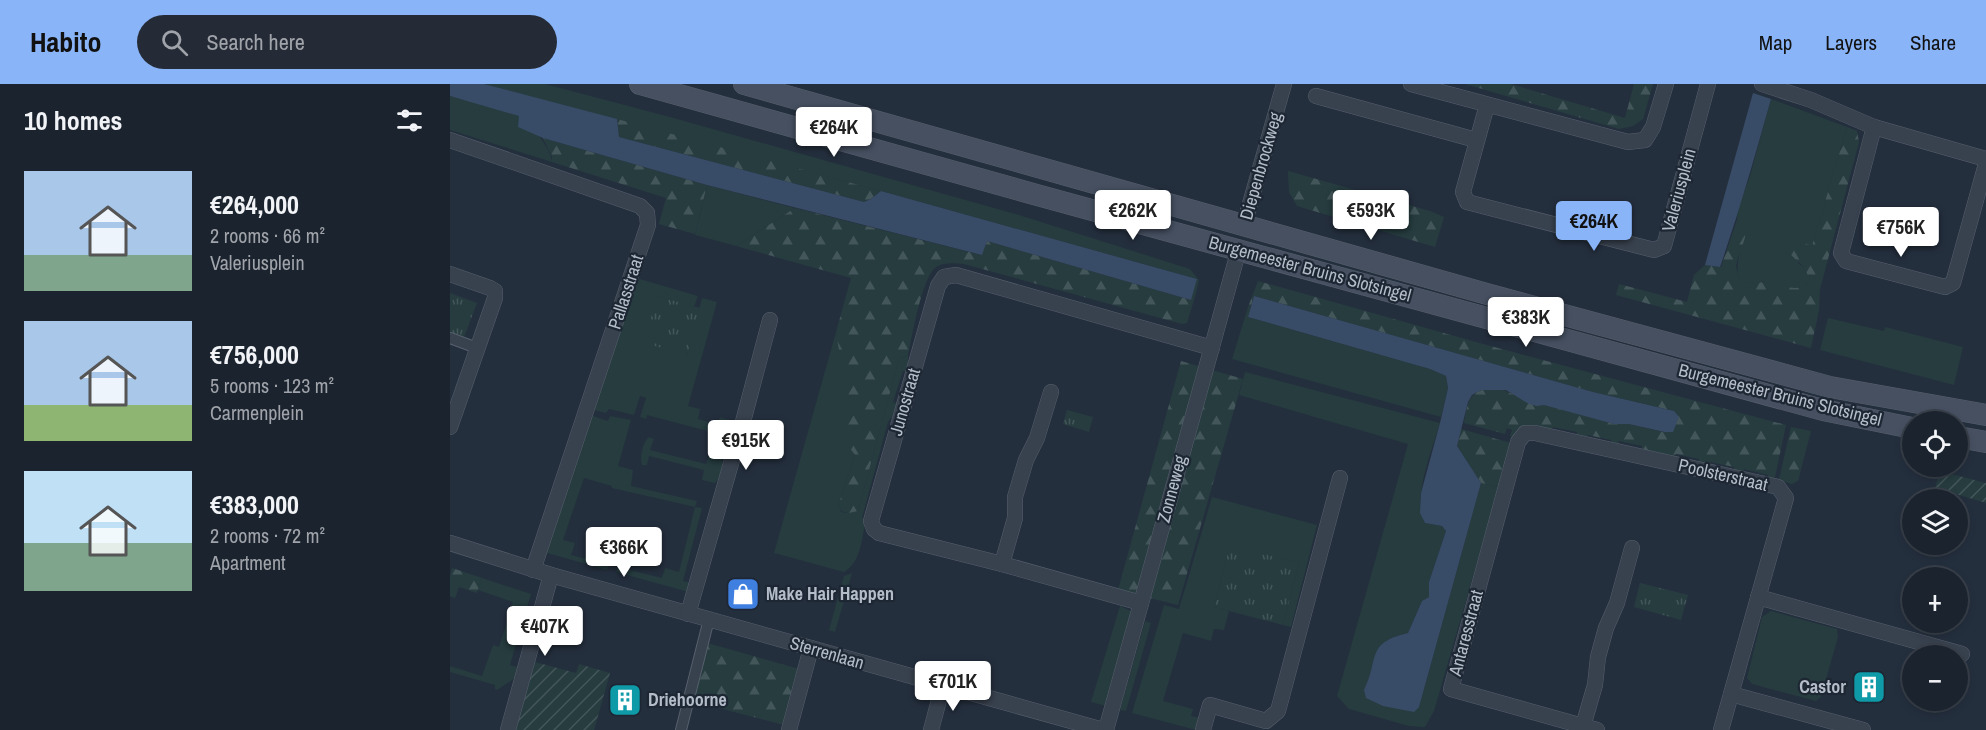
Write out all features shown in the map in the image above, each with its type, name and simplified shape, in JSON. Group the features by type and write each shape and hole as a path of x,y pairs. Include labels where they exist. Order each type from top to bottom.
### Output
{"main road":[{"name":"Burgemeester Bruins Slotsingel","path":"640,84 1823,410 1902,426"},
{"name":"Burgemeester Bruins Slotsingel","path":"744,84 1499,297 1830,387 1986,415"},
{"name":"Diepenbrockweg","path":"1239,249 1244,225"},
{"path":"1968,439 1986,442"}],"street":[{"name":"Diepenbrockweg","path":"1244,225 1284,84"},
{"path":"1411,84 1447,89 1487,105 1628,142 1645,140 1653,127 1666,84"},
{"name":"Valeriusplein","path":"1487,105 1463,192 1467,202 1654,250 1664,246 1708,84"},
{"path":"1762,84 1810,100 1874,127 1986,159"},
{"path":"1316,96 1476,140"},
{"path":"1874,127 1841,253 1846,261 1945,287 1953,284 1986,164"},
{"name":"Pallasstraat","path":"450,140 640,206 647,213 648,225 645,235 533,570"},
{"name":"Zonneweg","path":"1105,730 1239,249"},
{"path":"450,274 495,291 495,298 450,427"},
{"name":"Junostraat","path":"1141,603 879,533 874,529 871,521 935,294 944,277 956,275 1212,348"},
{"path":"688,614 770,320"},
{"path":"450,339 477,348"},
{"path":"1002,564 1015,518 1015,497 1051,392"},
{"name":"Poolsterstraat","path":"1526,433 1535,433 1778,487 1785,498 1721,730"},
{"name":"Antaresstraat","path":"1526,433 1518,442 1451,689 1590,728"},
{"path":"1203,730 1210,705 1266,721 1278,711 1340,478"},
{"name":"Sterrenlaan","path":"450,543 533,570 1105,730"},
{"path":"1590,728 1598,657 1606,628 1617,603 1632,548"},
{"path":"508,730 551,575"},
{"path":"1758,597 1930,645"},
{"path":"681,730 709,619"},
{"path":"789,730 811,648"},
{"path":"931,730 943,685"},
{"path":"1731,694 1863,730"}],"green space":[{"path":"484,84 545,84 1019,215 1190,269 1199,280 1196,293 1193,291 1197,279"},
{"path":"1465,84 1511,84 1625,118 1634,84 1653,84 1643,119 1633,126 1619,129"},
{"path":"450,96 520,116 540,137 552,162 450,130"},
{"path":"1771,99 1847,127 1812,247 1798,263 1807,272 1807,285 1798,288 1785,288 1768,282 1749,283 1739,279 1738,264 1744,237 1744,222 1737,220 1738,209 1750,176"},
{"path":"617,119 881,191 864,202 619,137"},
{"path":"1847,127 1857,131 1859,142 1820,289 1819,310 1811,348 1616,295 1619,284 1687,302 1694,275 1705,265 1721,267 1737,220 1744,221 1746,227 1736,265 1739,279 1750,283 1773,282 1791,288 1807,285 1806,271 1790,254 1789,247 1792,243 1802,242 1812,246"},
{"path":"543,138 707,185 695,234 659,224 666,198 552,162"},
{"path":"1288,171 1444,217 1435,247 1297,206 1289,192"},
{"path":"707,185 795,208 736,246 695,235"},
{"path":"795,208 981,255 987,241 1191,300 1193,291 1196,293 1187,323 1182,324 964,264 939,265 926,282 908,355 899,359 858,511 849,513 841,511 839,503 855,455 846,443 843,430 847,400 836,332 851,278 736,246"},
{"path":"636,278 698,296 694,307 657,296 687,355 702,298 717,302 688,406 700,409 698,419 717,424 720,417 730,420 734,425 730,443 723,446 713,443 715,433 647,415 646,419 640,417 646,398 640,396 634,415 609,409 606,413 594,410"},
{"path":"1258,281 1786,425 1775,477 1768,478 1768,475 1744,469 1743,473 1734,471 1734,467 1710,462 1708,466 1699,464 1699,459 1676,454 1673,458 1642,451 1642,446 1619,441 1617,445 1611,444 1611,440 1588,435 1586,437 1576,436 1577,432 1553,427 1551,431 1521,427 1516,431 1514,437 1510,436 1512,430 1507,428 1505,434 1464,423 1468,405 1473,396 1482,390 1492,389 1504,390 1534,404 1544,404 1614,424 1629,424 1664,432 1674,411 1593,392 1254,296 1251,306 1248,307"},
{"path":"450,293 477,303 463,340 450,335"},
{"path":"657,296 700,308 687,355 644,343"},
{"path":"1251,306 1248,317 1430,369 1446,376 1448,388 1441,417 1232,359 1248,307"},
{"path":"1828,318 1884,331 1885,327 1963,347 1954,385 1820,350"},
{"path":"836,332 847,397 845,432 849,446 855,455 839,503 841,512 858,511 899,359 908,355 908,372 903,371 893,402 897,404 896,411 888,422 862,518 866,520 858,556 844,572 774,553"},
{"path":"1181,361 1243,379 1178,605 1118,590"},
{"path":"1245,372 1440,423 1425,474 1421,500 1425,523 1442,526 1446,531 1429,582 1429,597 1422,601 1408,633 1387,641 1381,647 1364,691 1419,707 1481,483 1499,487 1434,711 1425,727 1409,726 1349,709 1337,696 1408,444 1239,395"},
{"path":"1067,410 1093,417 1089,432 1063,424"},
{"path":"590,415 608,421 610,416 631,420 618,466 633,470 631,486 697,501 695,507 612,488 612,486 584,478 563,540 575,543 571,555 609,564 607,570 544,552"},
{"path":"1791,427 1811,431 1798,481 1792,484 1779,480"},
{"path":"1461,429 1511,443 1499,487 1481,483 1457,446"},
{"path":"649,437 654,439 650,450 706,464 709,456 722,459 721,475 715,483 702,480 704,470 649,456 647,465 642,465 642,450"},
{"path":"1938,477 1963,477 1986,483 1986,503 1968,498 1968,489 1935,488"},
{"path":"1212,497 1317,525 1291,627 1283,625 1299,563 1230,546 1214,607 1229,611 1224,630 1214,629 1211,641 1183,633 1163,701 1193,709 1191,716 1201,718 1196,730 1132,713 1164,605 1179,609"},
{"path":"695,507 702,508 683,581 691,583 689,592 616,572 618,567 662,578 665,568 679,572"},
{"path":"1230,545 1299,563 1283,625 1214,607"},
{"path":"452,568 482,578 477,593 459,587 455,598 450,596"},
{"path":"852,573 835,632 829,630 844,576"},
{"path":"482,578 531,594 510,665 517,667 515,678 497,690 495,685 450,672 450,666 482,676 493,645 499,647 513,602 478,590"},
{"path":"1640,583 1688,595 1681,620 1634,607"},
{"path":"1120,606 1133,612 1106,706 1091,702"},
{"path":"1771,611 1837,629 1838,637 1821,697 1816,701 1752,684 1747,678 1762,617"},
{"path":"1145,621 1151,623 1126,711 1120,710"},
{"path":"707,643 799,669 784,725 692,701"},
{"path":"535,662 576,673 579,664 610,673 594,730 514,730"}],"water":[{"path":"450,84 484,84 617,119 619,137 864,202 881,191 1197,279 1191,300 987,241 982,255 707,185 543,138 518,127 519,116 450,96"},
{"path":"1753,93 1771,99 1720,267 1705,265"},
{"path":"1254,296 1593,392 1674,411 1679,417 1673,432 1665,432 1629,424 1614,424 1544,405 1529,404 1506,390 1481,390 1472,395 1468,402 1457,446 1481,483 1419,707 1414,712 1383,706 1366,698 1364,690 1379,647 1394,637 1408,633 1422,601 1429,597 1429,582 1446,531 1442,526 1425,523 1420,513 1421,493 1448,388 1446,376 1430,369 1248,317"}],"place":[{"name":"Make Hair Happen","path":"743,594"},
{"name":"Castor","path":"1869,687"},
{"name":"Driehoorne","path":"625,700"}]}
